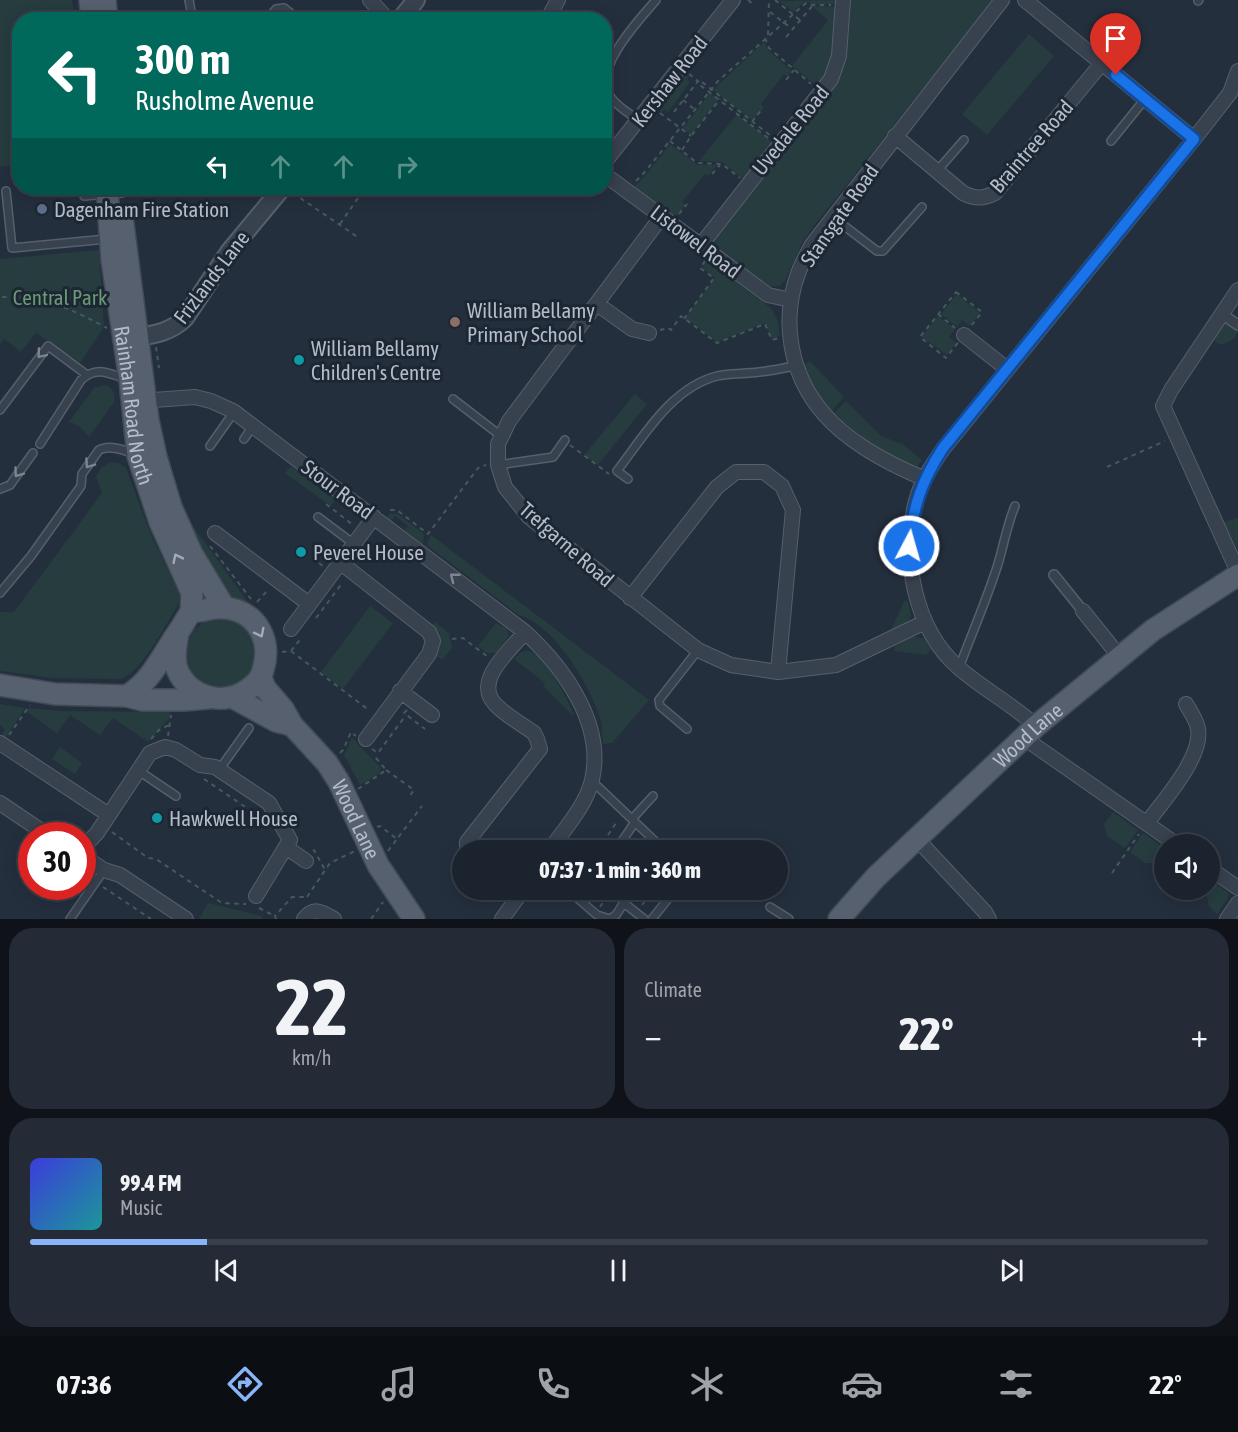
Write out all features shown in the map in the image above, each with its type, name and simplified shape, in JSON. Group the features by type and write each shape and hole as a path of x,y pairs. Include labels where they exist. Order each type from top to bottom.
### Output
{"main road":[{"name":"Rainham Road North","path":"115,195 118,238 116,292 138,401 138,456 160,522 192,593 191,613"},
{"name":"Rainham Road North","path":"124,335 130,380 171,507 192,554 224,607"},
{"name":"Wood Lane","path":"839,919 876,877 1030,732 1153,630 1238,573"},
{"path":"0,685 55,694 127,696 142,700 234,698 261,678 266,654 260,629 246,614 238,610 224,607 191,613 151,675 127,696"},
{"path":"178,633 177,669 190,687 209,698"},
{"name":"Wood Lane","path":"261,678 265,688 283,709 292,725 327,763 339,782 378,865 414,919"},
{"name":"Wood Lane","path":"234,698 276,721 292,725"}],"street":[{"path":"370,0 381,12"},
{"path":"406,12 416,0"},
{"name":"Kershaw Road","path":"612,153 733,0"},
{"name":"Stansgate Road","path":"925,479 898,468 872,453 840,429 813,399 795,366 789,334 791,300 799,271 811,246 1002,0"},
{"path":"1025,0 1194,139"},
{"name":"Uvedale Road","path":"706,249 747,184 831,79 838,62 843,2"},
{"name":"Braintree Road","path":"895,136 963,193 973,198 985,198 995,193 1102,63"},
{"path":"1162,834 1030,732 1025,715 958,668 925,622 912,573 909,546 911,522 916,500 925,479 943,448 1230,93 1238,71"},
{"name":"Listowel Road","path":"612,180 768,295 791,300"},
{"name":"Frizlands Lane","path":"124,335 172,329 185,318 229,252 283,195"},
{"name":"Trefgarne Road","path":"662,216 508,421 498,444 498,465 505,487 529,517 630,598 698,650 731,665 778,672 836,665 925,622"},
{"path":"1238,290 1164,400 1165,412 1238,573"},
{"path":"597,304 632,329 649,333"},
{"path":"1222,314 1238,325"},
{"path":"964,335 1007,369"},
{"name":"Stour Road","path":"138,401 195,397 211,401 234,412 525,632 552,658 582,706 592,739 594,756 592,781"},
{"path":"630,598 717,487 736,472 764,472 782,486 793,510 778,672"},
{"path":"291,629 374,517"},
{"path":"214,533 309,604"},
{"path":"340,563 429,632 433,641 429,654 364,740"},
{"path":"1054,574 1119,656"},
{"path":"469,840 540,749 534,733 497,706 489,695 490,675 525,632"},
{"path":"400,691 432,715"},
{"path":"1147,823 1191,762 1198,746 1198,728 1186,704"},
{"path":"1,744 105,820"},
{"path":"96,831 150,753 167,747 176,750 200,765 219,770 269,803 290,840 256,896"},
{"path":"557,840 584,801 592,781"},
{"path":"0,803 28,822"},
{"path":"916,838 989,919"},
{"path":"287,848 306,861"},
{"path":"96,865 104,870 120,875 186,919"},
{"path":"1220,876 1238,888"},
{"path":"502,919 516,900"},
{"path":"1227,919 1238,903"},
{"path":"309,915 319,911 334,919"}],"lane":[{"path":"284,8 289,0"},
{"path":"612,58 656,0"},
{"path":"274,12 276,9 284,8 289,12"},
{"path":"612,99 638,120"},
{"path":"1112,141 1145,99"},
{"path":"937,171 964,140"},
{"path":"6,191 12,248 118,238"},
{"path":"84,196 89,195"},
{"path":"834,218 877,251 883,251 922,207"},
{"path":"0,410 48,346 87,375"},
{"path":"628,479 617,471 665,409 681,393 699,382 718,376 795,366"},
{"path":"40,444 81,380 87,375 99,372 130,380"},
{"path":"453,399 501,436"},
{"path":"210,446 234,412"},
{"path":"244,439 253,426"},
{"path":"498,465 553,457 565,440"},
{"path":"0,592 31,556 81,486 82,474 99,450 104,447 115,448 138,456"},
{"path":"0,489 10,484 33,453"},
{"path":"958,668 992,582 999,562 1006,525 1015,506"},
{"path":"318,517 354,544"},
{"path":"687,729 660,706 659,700 698,650"},
{"path":"219,770 249,728"},
{"path":"138,770 176,796"},
{"path":"592,781 652,840"},
{"path":"622,840 633,820 653,796"},
{"path":"96,882 104,870"},
{"path":"70,919 83,900"},
{"path":"580,900 597,915 610,919 616,915 626,900"},
{"path":"652,919 667,900"},
{"path":"624,903 644,919"},
{"path":"770,908 789,919"}],"path":[{"path":"748,0 754,5"},
{"path":"768,35 769,0"},
{"path":"775,0 800,20"},
{"path":"626,190 644,173 710,90 768,35 806,3 813,5 843,2"},
{"path":"786,37 791,28 813,5"},
{"path":"769,11 791,28"},
{"path":"765,38 769,48 821,92"},
{"path":"786,80 795,70"},
{"path":"674,112 698,81"},
{"path":"710,90 779,144"},
{"path":"682,151 720,98"},
{"path":"683,100 694,109"},
{"path":"650,105 691,136"},
{"path":"752,123 762,109"},
{"path":"669,141 697,163 720,164 747,184"},
{"path":"712,174 720,164"},
{"path":"295,195 359,238"},
{"path":"339,225 360,195"},
{"path":"684,319 714,278 700,268 706,249"},
{"path":"956,292 982,312 946,358 920,337 938,314 956,292"},
{"path":"2,297 19,297 59,304 124,335"},
{"path":"938,314 964,335"},
{"path":"649,333 668,328 671,330 681,316 717,344 765,324 772,340 789,334"},
{"path":"1107,467 1176,436"},
{"path":"565,440 612,477 617,471"},
{"path":"390,510 397,510 428,534 478,468 484,465 498,465"},
{"path":"326,504 355,526"},
{"path":"255,604 272,584"},
{"path":"452,639 463,638 492,661"},
{"path":"279,652 291,651 376,715"},
{"path":"1,744 30,704"},
{"path":"409,797 414,790 386,770 376,758 410,706"},
{"path":"167,747 171,710"},
{"path":"406,715 425,729"},
{"path":"338,755 343,750 351,732 378,753"},
{"path":"358,789 386,770"},
{"path":"202,777 267,822"},
{"path":"387,853 422,806"},
{"path":"105,820 147,858 156,859 222,903 254,905 276,918 292,897 300,895 307,897"},
{"path":"605,840 618,820"},
{"path":"1112,873 1147,823"},
{"path":"375,828 380,826 397,839"},
{"path":"309,915 307,897 330,863 358,850"},
{"path":"96,882 151,919"},
{"path":"371,919 385,898"},
{"path":"598,909 604,900"},
{"path":"640,908 646,900"}],"green space":[{"path":"0,0 72,0 74,12 12,12 12,166 0,167"},
{"path":"778,0 837,0 837,4 813,4 805,1 794,12"},
{"path":"848,0 993,0 814,226 803,241 785,281 779,286 763,286 715,248 714,240 716,234 839,76 844,58"},
{"path":"814,6 837,7 833,60 818,87 792,66 828,20"},
{"path":"1029,34 1054,56 987,135 962,114"},
{"path":"764,42 768,50 792,71 788,76 784,74 761,104 764,107 753,121 713,90"},
{"path":"684,73 689,77 687,80 690,82 668,112 664,109 662,112 657,108"},
{"path":"710,93 718,100 691,135 683,128"},
{"path":"737,114 773,143 744,180 722,162 699,161"},
{"path":"670,144 698,165 717,165 708,176 705,174 682,202 686,205 675,218 634,187"},
{"name":"Central Park","path":"99,250 104,327 80,363 36,333 21,352 4,339 0,344 0,259"},
{"path":"707,260 771,308 778,321 780,336 772,339 765,323 717,342 685,318 715,278 702,267"},
{"path":"957,294 979,312 970,326 962,320 957,327 941,314"},
{"path":"938,316 955,329 949,337 956,343 947,355 922,337"},
{"path":"1226,322 1238,330 1234,338 1220,345 1214,340"},
{"path":"810,361 844,397 832,411 819,395 803,365"},
{"path":"104,385 114,392 114,402 89,437 80,427 69,422 94,388"},
{"path":"635,394 647,404 598,465 584,455"},
{"path":"846,401 881,436 902,444 922,460 917,467 913,467 871,443 834,413"},
{"path":"111,462 119,463 126,468 151,535 180,595 179,603 145,658 137,668 121,679 54,678 0,671 0,612 14,612 102,493 96,476 102,467"},
{"path":"291,466 335,500 331,506 285,473"},
{"path":"183,512 250,605 229,599 221,592"},
{"path":"390,514 398,514 424,534 423,547 403,532 408,526 395,516 390,522 386,519"},
{"path":"1238,518 1238,550 1224,522"},
{"path":"431,535 649,700 612,743 603,744 602,724 596,707 580,675 558,644 532,621 519,615 428,546 427,542"},
{"path":"905,600 908,602 911,616 907,624 893,631 891,630"},
{"path":"370,606 393,623 343,689 321,672"},
{"path":"216,617 234,621 246,627 256,642 256,668 237,687 215,690 197,679 186,660 189,639 195,630 204,622"},
{"path":"435,622 449,633 452,648 442,660 435,655 432,626"},
{"path":"496,623 507,629 509,636 496,653 486,653 478,646"},
{"path":"913,636 924,639 931,650 926,655 895,651 894,647"},
{"path":"527,650 541,660 555,678 573,716 543,686 545,683 514,659"},
{"path":"0,704 25,708 4,740 0,738 5,729 0,725"},
{"path":"29,708 62,711 170,712 169,719 148,742 113,718 100,735 70,715 57,733 27,712"},
{"path":"352,738 381,768 379,774 360,785 344,755"},
{"path":"60,747 82,763 75,774 52,759"},
{"path":"1113,812 1138,830 1125,848 1107,836 1104,824"},
{"path":"1143,833 1154,841 1154,863 1145,863 1130,852"},
{"path":"1220,887 1228,893 1228,898 1217,914 1209,906 1208,900 1220,900"},
{"path":"208,903 261,916 263,919 199,919"}],"place":[{"name":"Dagenham Fire Station","path":"42,209"},
{"name":"William Bellamy Primary School","path":"455,322"},
{"name":"William Bellamy Children's Centre","path":"299,360"},
{"name":"Peverel House","path":"301,552"},
{"name":"Hawkwell House","path":"157,818"}],"route":[{"path":"909,546 916,500 943,448 1194,139 1116,75"}]}
